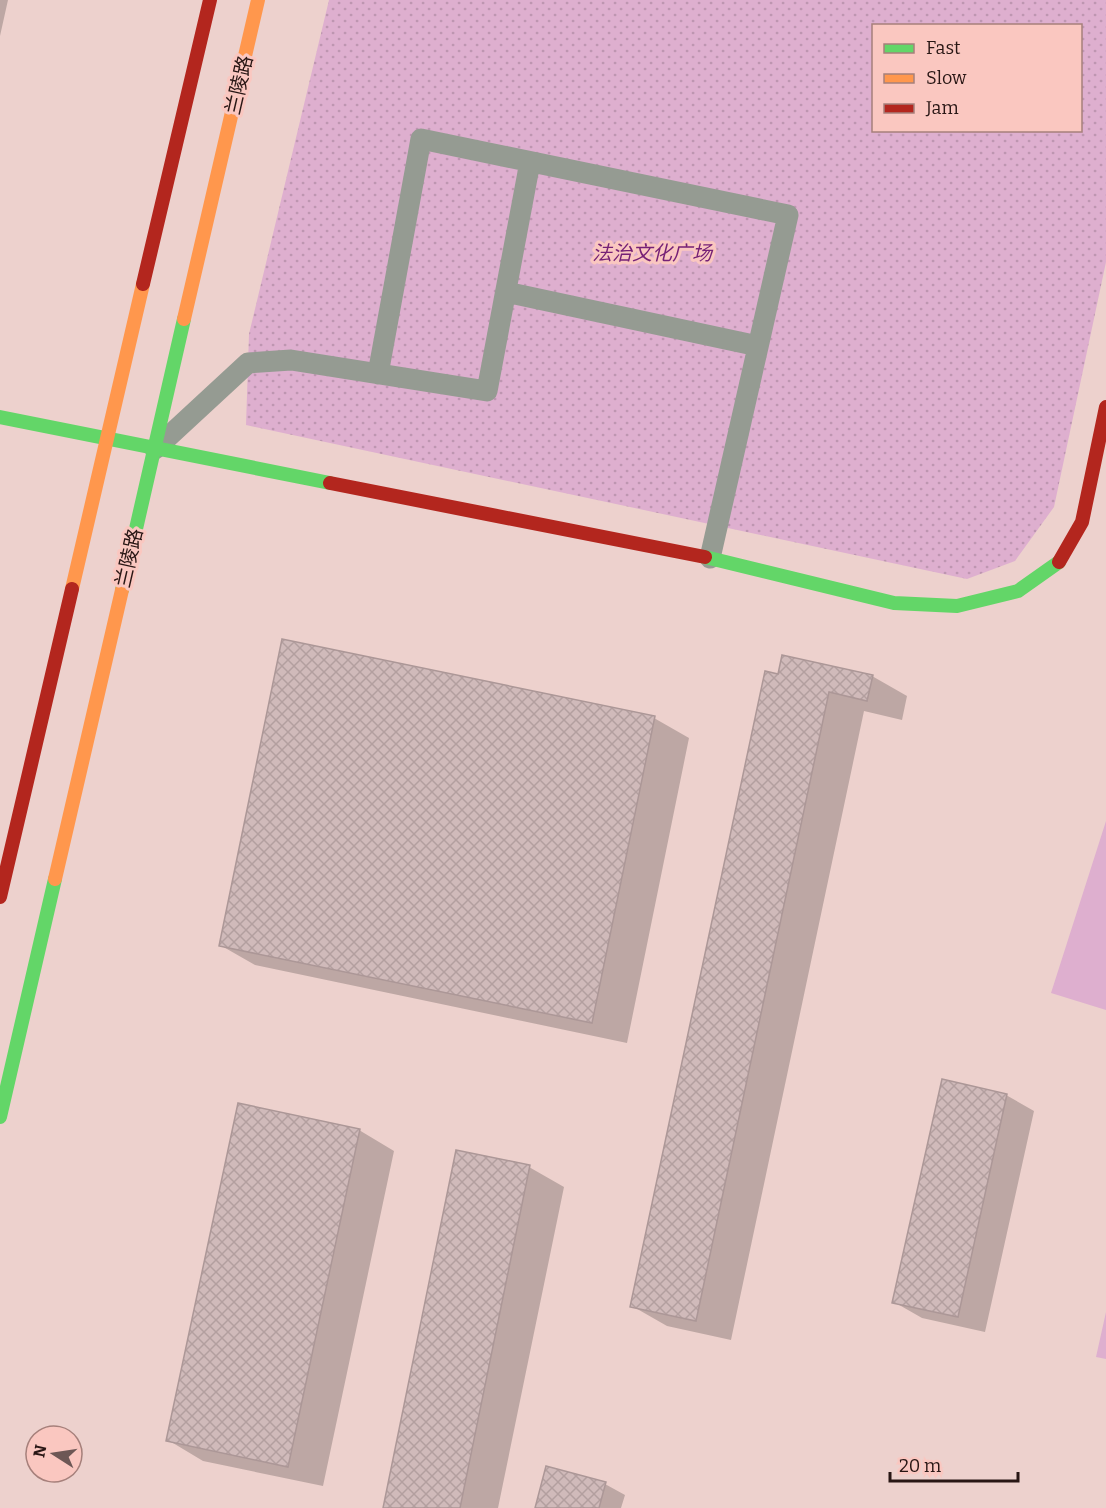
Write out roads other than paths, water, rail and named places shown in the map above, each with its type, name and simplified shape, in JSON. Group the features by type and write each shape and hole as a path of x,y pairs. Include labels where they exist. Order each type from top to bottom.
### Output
{"street":[{"path":"0,897 210,0"},
{"name":"兰陵路","path":"0,1117 258,0"},
{"path":"0,417 710,558 894,603 957,606 1018,591 1059,562 1082,522 1106,406"}],"lane":[{"path":"378,374 421,139 788,215 710,558"},
{"path":"154,449 248,363 291,360 487,391 530,162"},
{"path":"506,292 758,346"}],"park label":[{"name":"法治文化广场","path":"652,253"}]}
